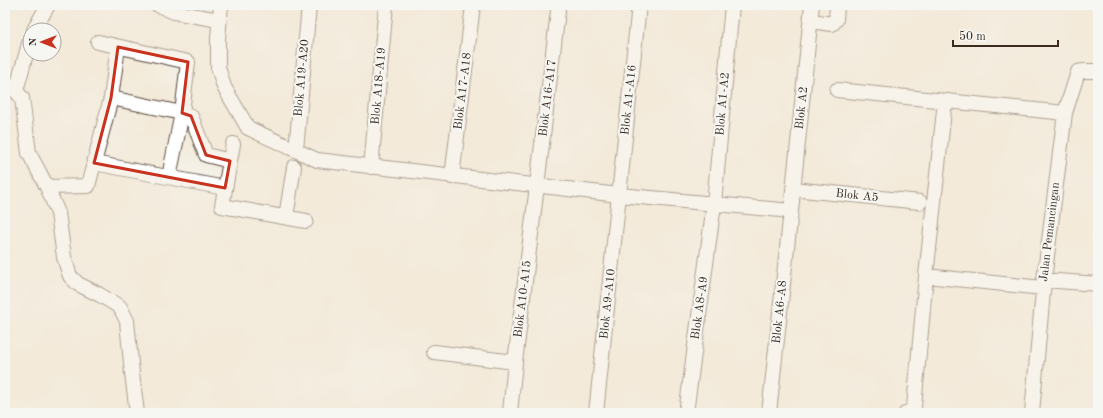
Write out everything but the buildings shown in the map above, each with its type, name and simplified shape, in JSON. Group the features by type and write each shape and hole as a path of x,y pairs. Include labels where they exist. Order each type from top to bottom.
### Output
{"street":[{"path":"38,22 48,5"},
{"path":"158,5 174,12 219,20"},
{"path":"221,5 218,38 218,67 224,87 248,128 316,160 619,195 791,211"},
{"name":"Blok A19-A20","path":"296,150 309,5"},
{"name":"Blok A18-A19","path":"371,167 386,5"},
{"name":"Blok A17-A18","path":"452,176 473,5"},
{"name":"Blok A1-A16","path":"619,195 639,5"},
{"name":"Blok A1-A2","path":"714,204 732,5"},
{"name":"Blok A2","path":"791,211 812,5"},
{"path":"811,21 832,24 836,20 837,5"},
{"name":"Blok A16-A17","path":"537,186 557,8"},
{"path":"98,42 188,62 182,113 169,177"},
{"path":"47,186 88,186 111,98 118,47"},
{"path":"22,60 11,87 22,98 29,153 47,186 58,213 64,256 70,276 78,284 120,307 127,321 137,413"},
{"name":"Jalan Pemancingan","path":"1032,413 1044,284 1064,113 1078,72 1098,71"},
{"path":"837,90 1064,113"},
{"path":"111,98 191,116 206,155 230,161"},
{"path":"906,413 914,407 926,276 945,101"},
{"path":"233,144 222,206 286,216 306,221"},
{"path":"94,163 224,188"},
{"path":"286,216 294,167"},
{"name":"Blok A10-A15","path":"510,413 537,186"},
{"name":"Blok A5","path":"793,189 920,202"},
{"name":"Blok A9-A10","path":"596,413 619,195"},
{"name":"Blok A8-A9","path":"686,413 714,204"},
{"name":"Blok A6-A8","path":"769,413 791,211"},
{"path":"926,276 1044,284 1098,284"},
{"path":"434,352 515,362"}],"highlighted area":[{"path":"118,47 188,62 182,113 191,116 206,155 230,161 225,188 94,163 111,98"}]}
